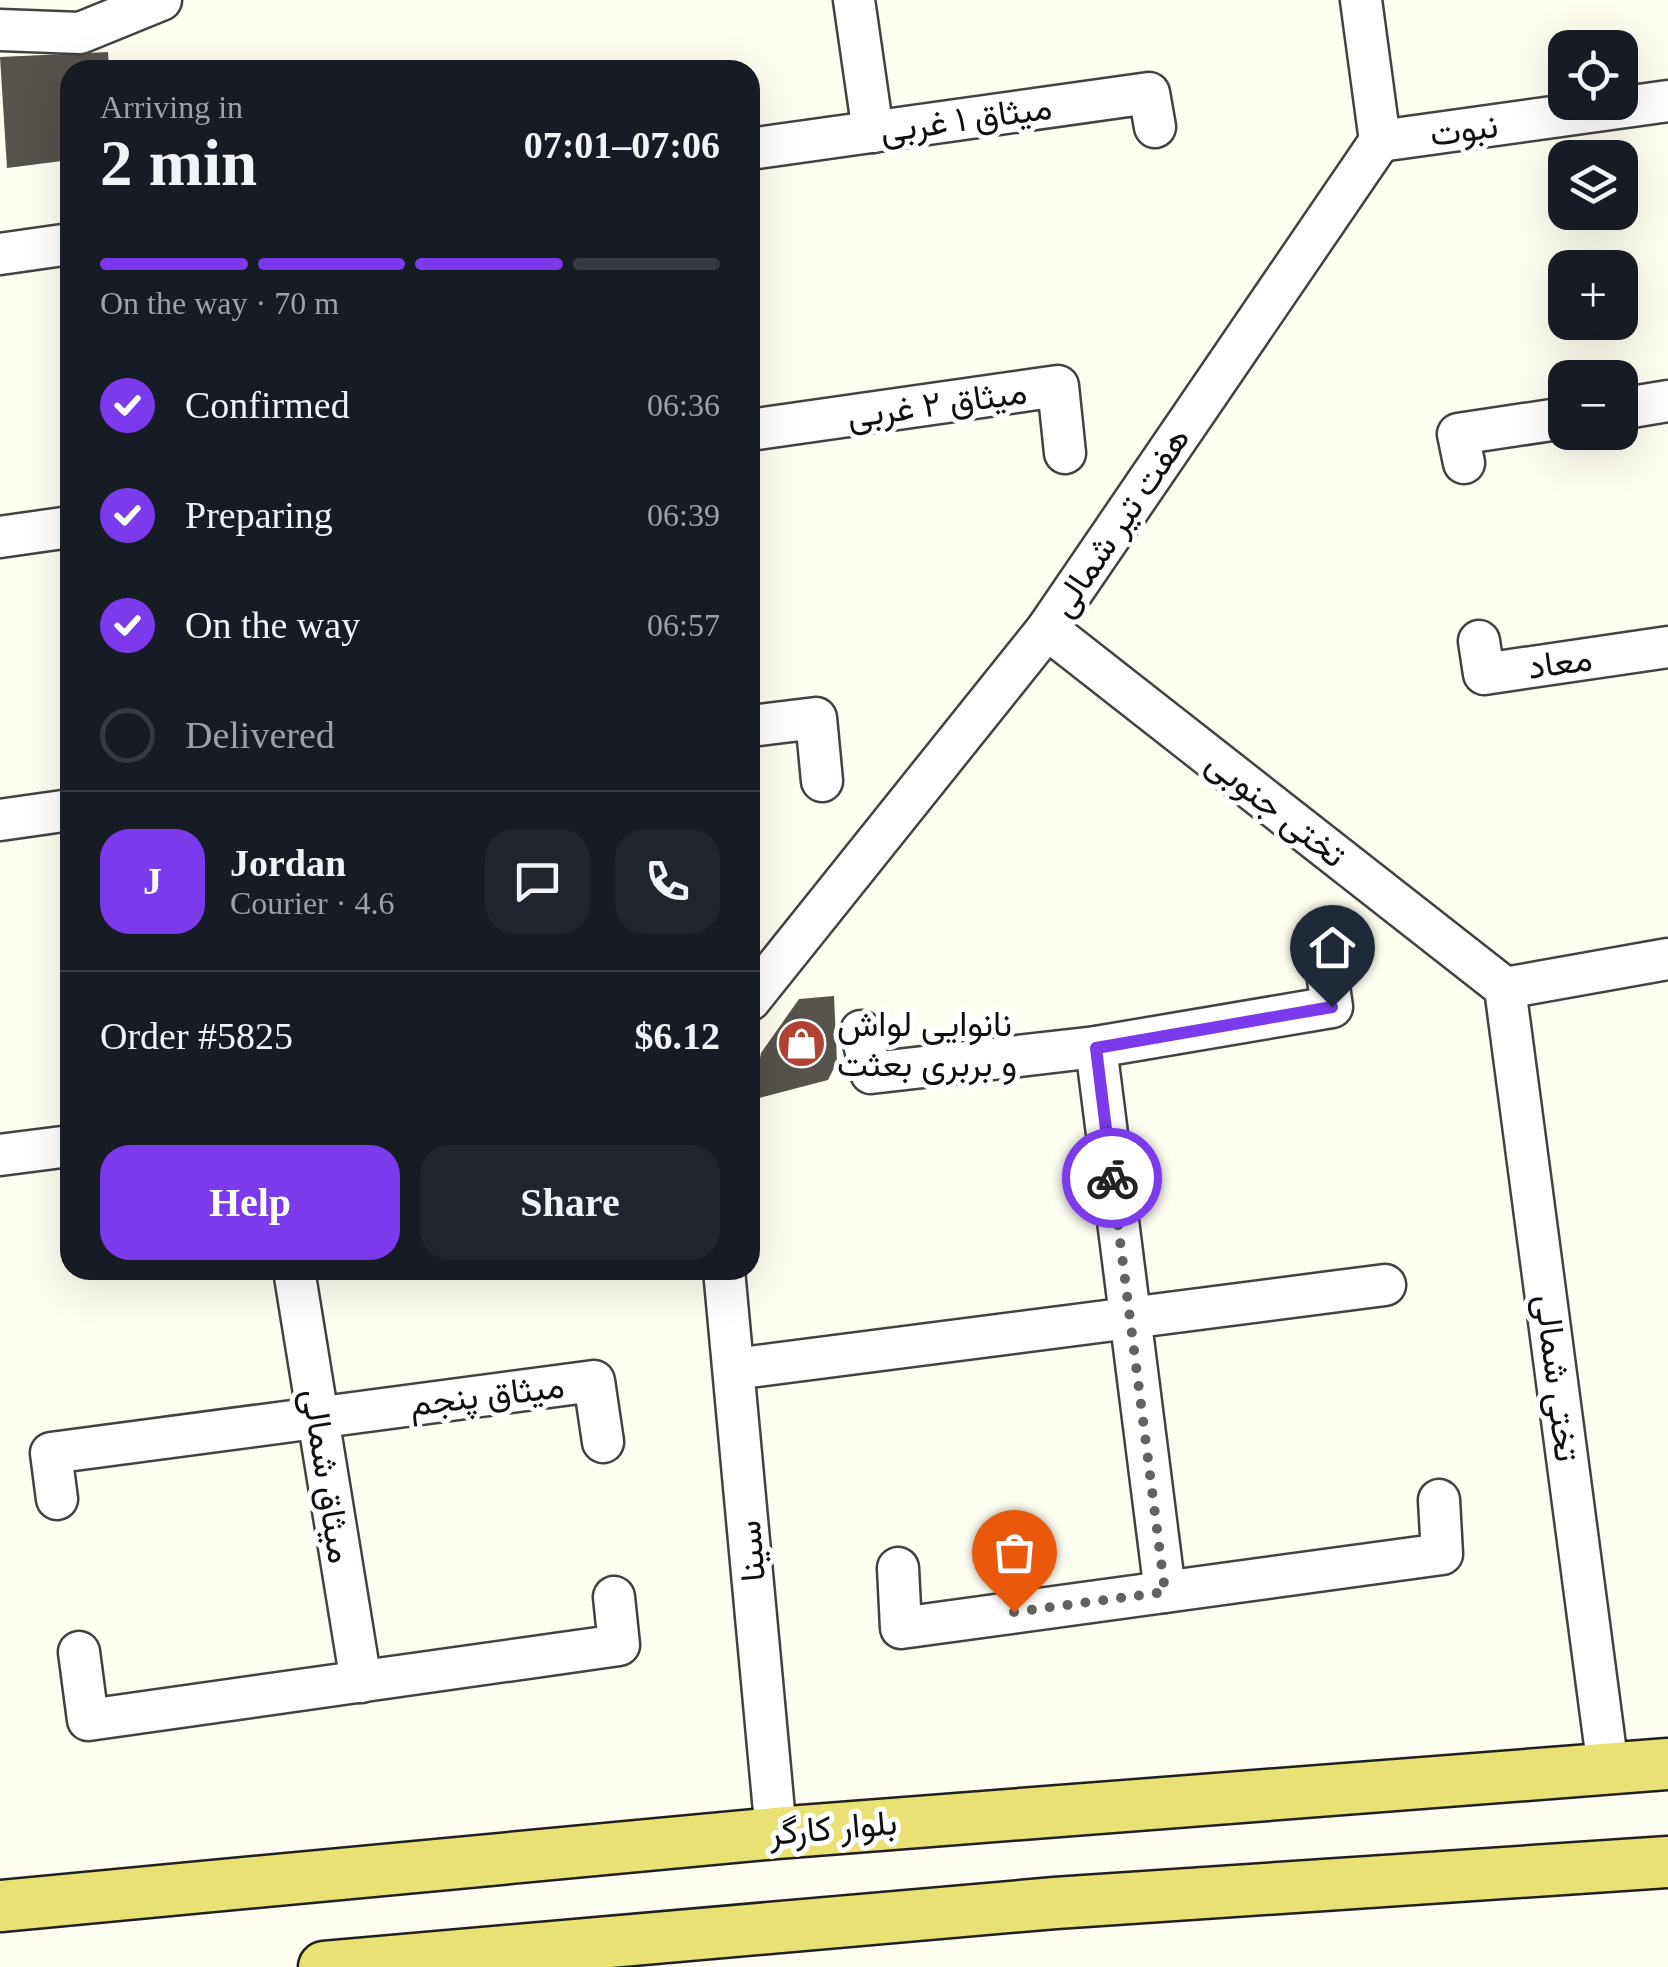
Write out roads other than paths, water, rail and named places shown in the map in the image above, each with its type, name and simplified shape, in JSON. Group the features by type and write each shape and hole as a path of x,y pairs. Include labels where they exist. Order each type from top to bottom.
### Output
{"main road":[{"name":"بلوار کارگر","path":"0,1906 776,1833 1668,1764"},
{"path":"324,1967 1055,1903 1668,1862"}],"street":[{"path":"0,14 11,0"},
{"path":"0,30 80,33 161,0"},
{"path":"854,0 873,132"},
{"path":"1361,0 1380,141"},
{"name":"میثاق ۱ غربی","path":"760,147 1149,93 1156,127"},
{"name":"نبوت","path":"1380,141 1668,101"},
{"name":"هفت تیر شمالی","path":"760,988 1047,629 1380,141"},
{"path":"0,254 60,245"},
{"name":"میثاق ۲ غربی","path":"760,429 1058,386 1065,452"},
{"path":"1638,406 1668,402"},
{"path":"1464,463 1458,434 1548,421"},
{"path":"0,537 60,528"},
{"name":"تختی جنوبی","path":"1047,629 1505,988"},
{"name":"معاد","path":"1479,641 1484,674 1668,648"},
{"path":"760,725 816,718 822,781"},
{"path":"0,820 60,811"},
{"path":"861,1031 871,1073 1096,1048 1332,1007 1325,959"},
{"path":"1505,988 1668,959"},
{"name":"تختی شمالی","path":"1505,988 1608,1768"},
{"path":"1096,1048 1165,1592"},
{"path":"0,1155 60,1147"},
{"name":"میثاق شمالی","path":"296,1280 361,1682"},
{"name":"سینا","path":"725,1280 776,1833"},
{"path":"734,1369 1385,1286"},
{"name":"میثاق پنجم","path":"318,1417 594,1381 604,1442"},
{"path":"57,1499 51,1453 318,1417"},
{"path":"898,1568 901,1628 1442,1554 1439,1500"},
{"path":"79,1652 88,1720 618,1645 614,1597"}],"place":[{"name":"نانوایی لواش و بربری بعثت","path":"802,1044"}]}
